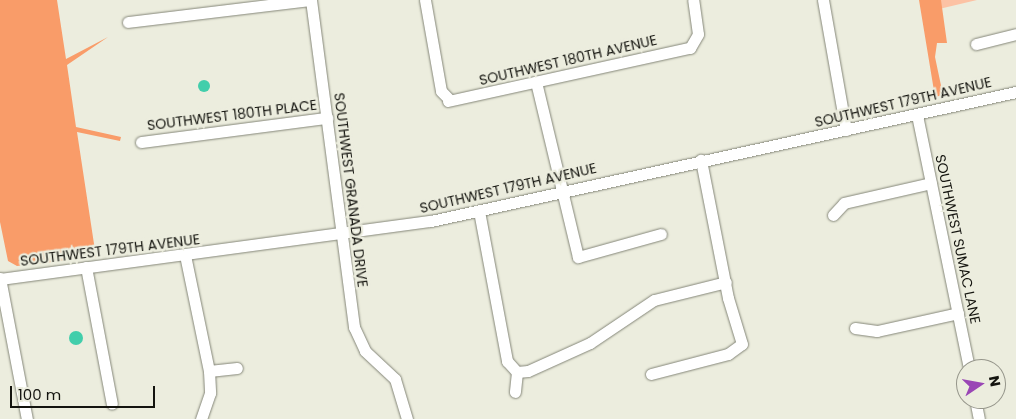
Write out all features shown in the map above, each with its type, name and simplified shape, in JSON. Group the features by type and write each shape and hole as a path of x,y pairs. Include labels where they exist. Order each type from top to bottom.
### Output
{"street":[{"path":"128,22 311,0"},
{"name":"SOUTHWEST GRANADA DRIVE","path":"311,0 341,235 356,333 366,351 391,368 399,386 407,419"},
{"name":"SOUTHWEST 180TH AVENUE","path":"425,0 441,91 448,100 536,82 697,42 693,0"},
{"path":"823,0 846,130"},
{"path":"976,44 1016,34"},
{"path":"536,82 578,256 661,234"},
{"name":"SOUTHWEST 179TH AVENUE","path":"0,279 341,235 479,211 701,160 748,154 1016,92"},
{"name":"SOUTHWEST SUMAC LANE","path":"917,115 967,359"},
{"name":"SOUTHWEST 180TH PLACE","path":"141,142 327,118"},
{"path":"651,374 738,350 742,344 726,282 701,160"},
{"path":"833,215 844,203 931,183"},
{"path":"479,211 507,361 517,372 515,392"},
{"path":"185,255 210,371 210,394 201,419"},
{"path":"86,267 112,404"},
{"path":"0,279 27,419"},
{"path":"517,372 528,371 590,343 654,300 726,282"},
{"path":"855,328 876,331 958,313"},
{"path":"210,371 237,368"}],"shaded area":[{"path":"0,0 57,0 66,59 108,37 67,65 76,127 121,137 120,141 77,132 96,257 17,266 8,261 0,222"},
{"path":"919,0 941,0 947,43 937,43 935,57 943,95 935,97"},
{"path":"941,0 977,0 939,9"},
{"path":"202,80 206,80 210,86 206,92 202,92 198,88 198,84"},
{"path":"76,331 81,333 83,338 81,343 76,345 71,343 69,338 71,333"}]}
